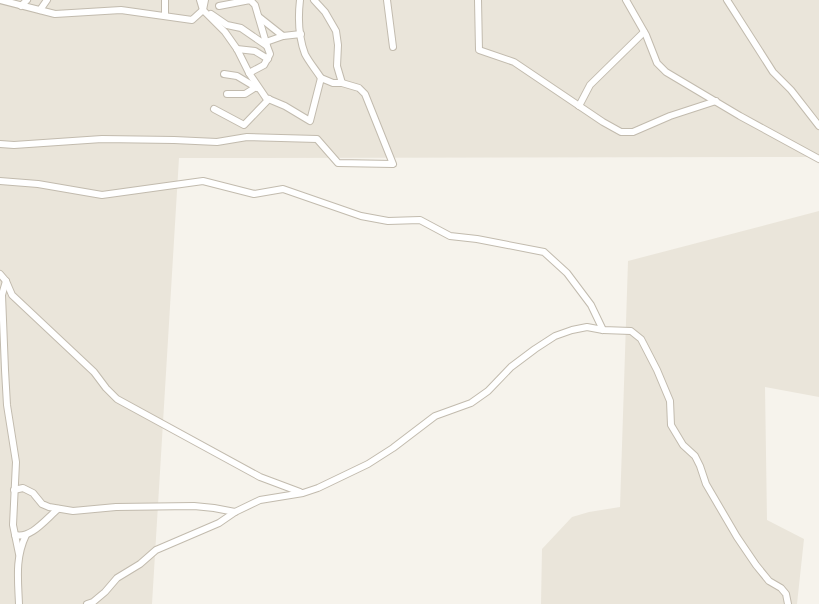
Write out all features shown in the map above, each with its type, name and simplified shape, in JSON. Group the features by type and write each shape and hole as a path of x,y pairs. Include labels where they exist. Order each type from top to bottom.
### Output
{"street":[{"path":"21,6 27,0"},
{"path":"40,10 47,0"},
{"path":"165,0 165,15"},
{"path":"200,0 203,10 225,32 237,49 258,89 266,98 285,106 310,121 320,78"},
{"path":"0,1 55,14 121,10 192,20 203,10 205,0"},
{"path":"214,16 220,3 250,0 255,5 270,54 264,65 249,73"},
{"path":"0,144 14,145 102,139 217,142 247,137 317,139 338,163 393,164 365,94 358,88 342,83 333,83 320,78 306,54 301,34 299,9 300,0"},
{"path":"314,0 325,12 336,31 338,45 337,66 342,83"},
{"path":"387,0 393,47"},
{"path":"478,0 479,50 514,62 579,106 621,132 632,132 670,116 716,101"},
{"path":"626,0 644,32 657,63 666,72 682,83 740,116 819,159"},
{"path":"727,0 773,72 791,90 819,126"},
{"path":"203,10 227,25 241,28 267,44"},
{"path":"258,17 283,36"},
{"path":"579,106 590,85 644,32"},
{"path":"267,44 283,36 301,34"},
{"path":"237,49 255,51 268,59"},
{"path":"224,74 237,76 258,89"},
{"path":"227,94 245,94 258,89"},
{"path":"214,109 244,125 269,99"},
{"path":"0,181 38,184 102,194 203,181 254,194 283,190 361,216 388,221 420,220 450,236 491,241 544,252 567,273 591,305 604,330"},
{"path":"0,274 6,280 12,295 94,372 106,388 118,400 260,477 289,489 303,492"},
{"path":"6,280 2,295 2,314 7,405 16,462 14,526 19,554 19,604"},
{"path":"87,604 93,602 105,592 117,578 140,564 156,550 219,523 235,512 260,500 318,488 368,464 393,448 435,416 471,403 488,391 511,367 555,336 587,327 604,330 631,331 641,339 657,370 670,401 671,425 683,445 695,456 706,484 737,537 769,581 781,588 786,594 788,604"},
{"path":"14,490 23,488 32,493 42,504 49,507 73,511 116,507 194,506 235,512"},
{"path":"15,535 26,535 34,531 58,509"},
{"path":"19,554 26,535"}],"shaded area":[{"path":"0,0 819,0 819,157 179,158 152,604 0,604"},
{"path":"819,211 819,397 765,387 767,520 804,539 797,604 541,604 542,549 572,517 589,512 620,507 628,261"}]}
